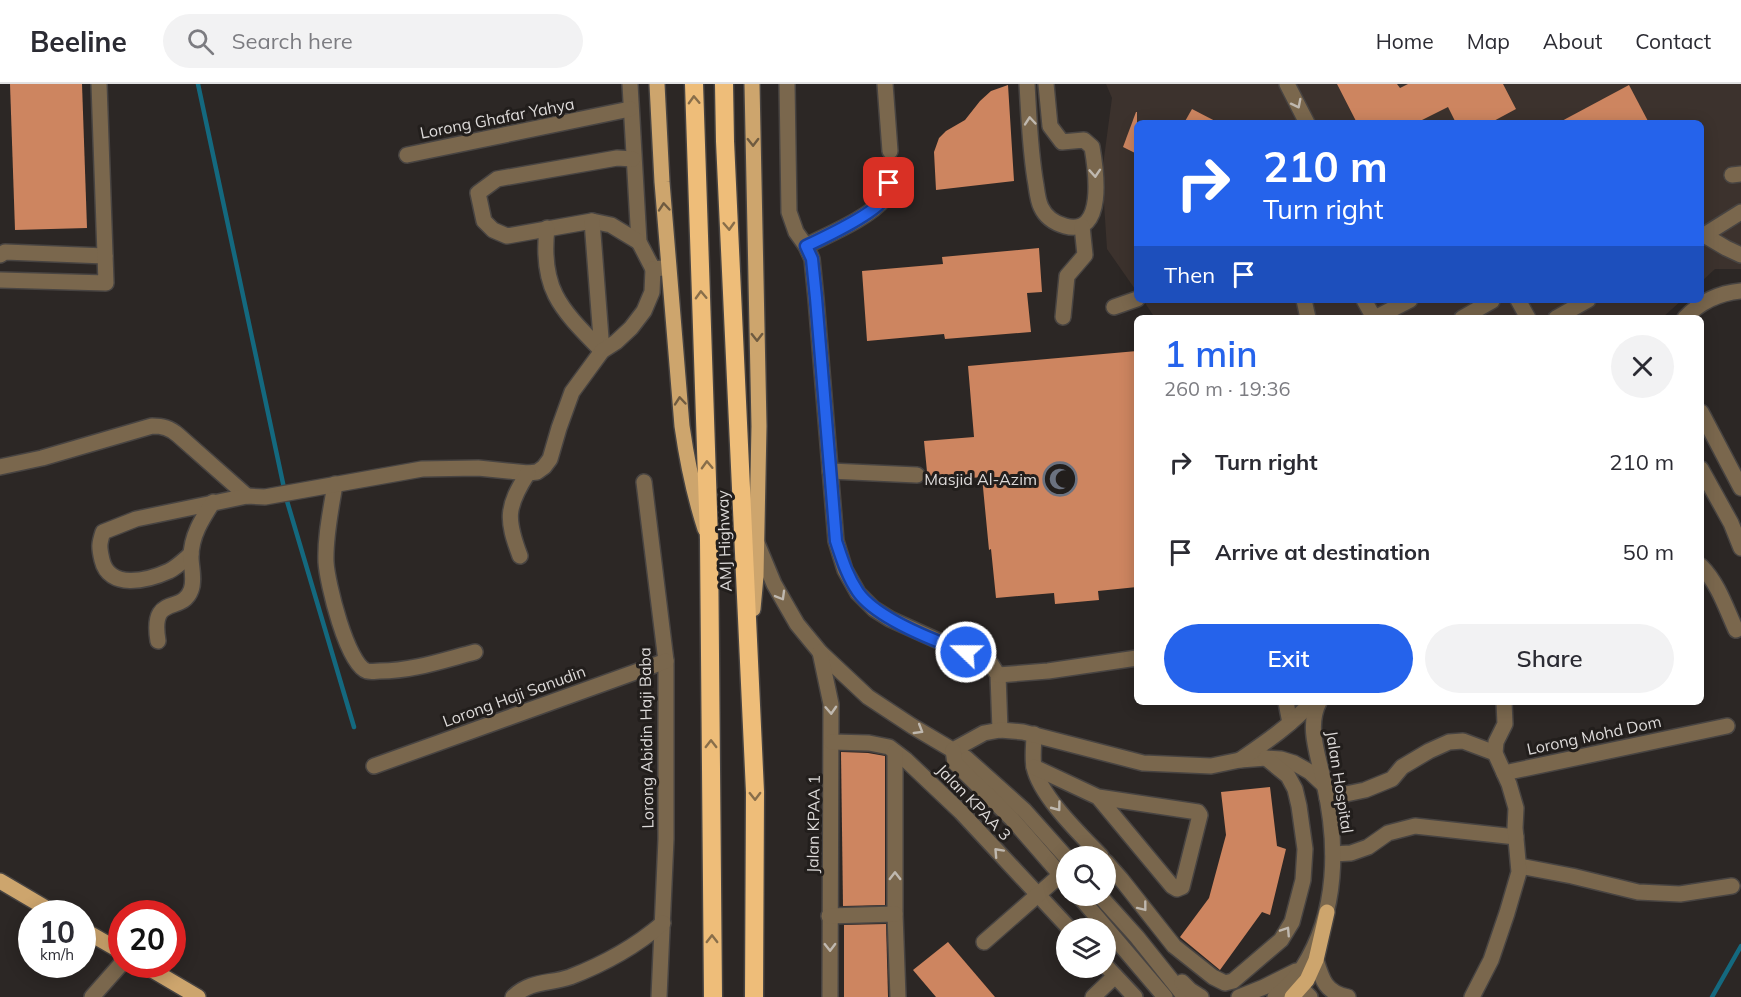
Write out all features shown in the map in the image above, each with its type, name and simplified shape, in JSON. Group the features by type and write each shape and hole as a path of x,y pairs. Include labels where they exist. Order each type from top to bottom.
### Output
{"highway":[{"name":"AMJ Highway","path":"694,84 709,540 713,997"},
{"name":"AMJ Highway","path":"724,84 755,792 756,997"}],"main road":[{"path":"657,84 662,182 661,268 682,426 693,485 709,540"},
{"path":"748,653 756,576 759,426 752,84"},
{"path":"0,881 32,900"},
{"path":"1293,997 1307,980 1327,912"},
{"path":"166,978 198,997"}],"street":[{"path":"0,280 106,283 99,84"},
{"path":"630,84 639,242"},
{"path":"787,84 789,212 796,232 812,259 836,541 845,570 858,593 874,609 890,619 980,657 991,664 998,675 1000,730"},
{"path":"885,84 890,151"},
{"path":"1027,84 1040,206 1049,220 1072,228 1082,226 1089,221 1094,206 1097,175 1092,147 1084,140 1062,142 1050,126 1046,84"},
{"path":"1287,84 1305,120"},
{"name":"Lorong Ghafar Yahya","path":"407,154 630,109"},
{"path":"191,554 169,571 145,579 120,580 112,577 104,568 99,545 103,532 136,519 247,496 265,497 422,469 478,468 528,473 537,472 544,467 550,459 572,392 602,351 631,328 644,311 661,268 639,242 611,225 592,221 507,236 494,230 484,221 478,193 497,179 617,158 633,159"},
{"path":"806,246 842,228 885,199 890,171"},
{"path":"1704,235 1741,212"},
{"path":"592,221 602,351"},
{"path":"1063,317 1066,276 1085,255 1082,226"},
{"path":"547,228 546,273 559,304 602,351"},
{"path":"1704,237 1741,255"},
{"path":"0,255 5,252 105,256"},
{"path":"1704,302 1728,292 1741,291"},
{"path":"1114,307 1134,300"},
{"path":"1380,315 1404,303"},
{"path":"1467,315 1488,303"},
{"path":"1561,315 1583,303"},
{"path":"1687,309 1701,303"},
{"path":"1704,418 1741,488"},
{"path":"0,466 42,458 152,426 163,426 178,435 247,496"},
{"path":"830,471 916,475"},
{"path":"520,556 514,540 510,517 511,504 528,473"},
{"path":"1704,474 1736,523 1741,548"},
{"name":"Lorong Abidin Haji Baba","path":"644,482 666,661 666,839 659,997"},
{"path":"335,484 327,543 326,562 329,586 345,640 359,666 367,671 409,669 474,652"},
{"path":"158,641 156,618 160,611 185,598 191,592 193,540 213,502"},
{"path":"757,543 774,584 797,624 820,652 868,697 966,758 1024,810 1056,846"},
{"path":"1704,569 1716,586 1736,630"},
{"name":"Jalan KPAA 1","path":"820,652 831,704 830,997"},
{"path":"998,675 1047,671 1134,658"},
{"name":"Lorong Haji Sanudin","path":"374,766 666,661"},
{"path":"1287,705 1290,723"},
{"path":"1240,760 1276,735 1309,705"},
{"name":"Jalan Hospital","path":"1317,705 1313,730 1331,822 1333,854 1327,912"},
{"path":"1472,997 1491,960 1519,872 1516,808 1509,784 1495,753 1496,742 1505,724 1504,705"},
{"name":"Lorong Mohd Dom","path":"1504,773 1727,726"},
{"path":"952,750 984,733 1000,730 1034,734 1143,763 1211,766 1240,760 1281,759 1310,772 1326,792 1365,790 1392,779 1402,767 1449,742 1463,741 1495,753"},
{"path":"1034,734 1034,767 1045,791 1063,815 1092,846"},
{"name":"Jalan KPAA 3","path":"832,742 869,743 889,747 906,760 961,812 1060,918"},
{"path":"952,750 956,763 1056,865"},
{"path":"895,752 895,914 898,997"},
{"path":"1116,873 1174,946 1213,977 1226,983 1233,981 1281,940 1292,922 1302,880 1305,849 1295,789 1288,776 1266,758"},
{"path":"1034,767 1098,797 1198,812 1200,815 1182,887 1177,889 1172,886 1098,797"},
{"path":"1333,854 1351,853 1368,847 1388,833 1415,826 1516,837"},
{"path":"1519,867 1572,876 1638,892 1680,894 1732,886"},
{"path":"984,942 1056,882"},
{"path":"1088,906 1165,997"},
{"path":"1110,906 1185,997"},
{"path":"829,916 895,914"},
{"path":"513,997 533,984 570,977 625,952 663,923"},
{"path":"1137,937 1190,990 1201,997"},
{"path":"1310,964 1329,990 1339,997"},
{"path":"1239,997 1310,964"},
{"path":"1275,997 1310,964"},
{"path":"1116,977 1135,997"},
{"path":"93,997 109,978"},
{"path":"1093,997 1105,978"},
{"path":"1293,997 1300,992 1305,992 1310,997"}],"shaded area":[{"path":"1106,84 1741,84 1741,269 1715,269 1704,279 1704,120 1134,120 1134,288 1107,249 1102,173 1112,98"},
{"path":"1145,303 1679,303 1665,315 1153,315"}],"building":[{"path":"10,84 82,84 87,228 15,230"},
{"path":"1337,84 1397,84 1400,88 1408,84 1503,84 1516,109 1496,120 1454,120 1448,107 1422,120 1355,120"},
{"path":"1008,85 1014,181 936,190 934,152 939,138 965,120 991,91"},
{"path":"1629,85 1647,120 1564,120"},
{"path":"1192,109 1213,120 1186,120"},
{"path":"1137,112 1137,120 1134,120 1134,152 1123,147"},
{"path":"1039,248 1042,292 1027,293 1031,332 945,339 944,334 867,341 862,271 943,264 942,257"},
{"name":"Masjid Al-Azim","path":"1134,351 1134,587 1098,591 1099,600 1055,604 1054,593 996,598 982,477 928,482 924,441 974,437 968,366"},
{"path":"841,752 885,756 885,905 843,906"},
{"path":"1270,787 1277,846 1286,849 1270,915 1262,912 1220,970 1180,937 1209,898 1226,835 1221,792"},
{"path":"886,924 888,997 844,997 844,925"},
{"path":"948,942 995,997 936,997 913,970"}],"waterway":[{"path":"198,84 284,488"},
{"path":"287,501 354,727"},
{"path":"1712,997 1741,946"}],"place":[{"name":"Masjid Al-Azim","path":"1060,479"}],"route":[{"path":"889,183 885,199 867,213 806,246 812,259 816,298 836,541 845,570 858,593 874,609 890,619 966,652"}]}
